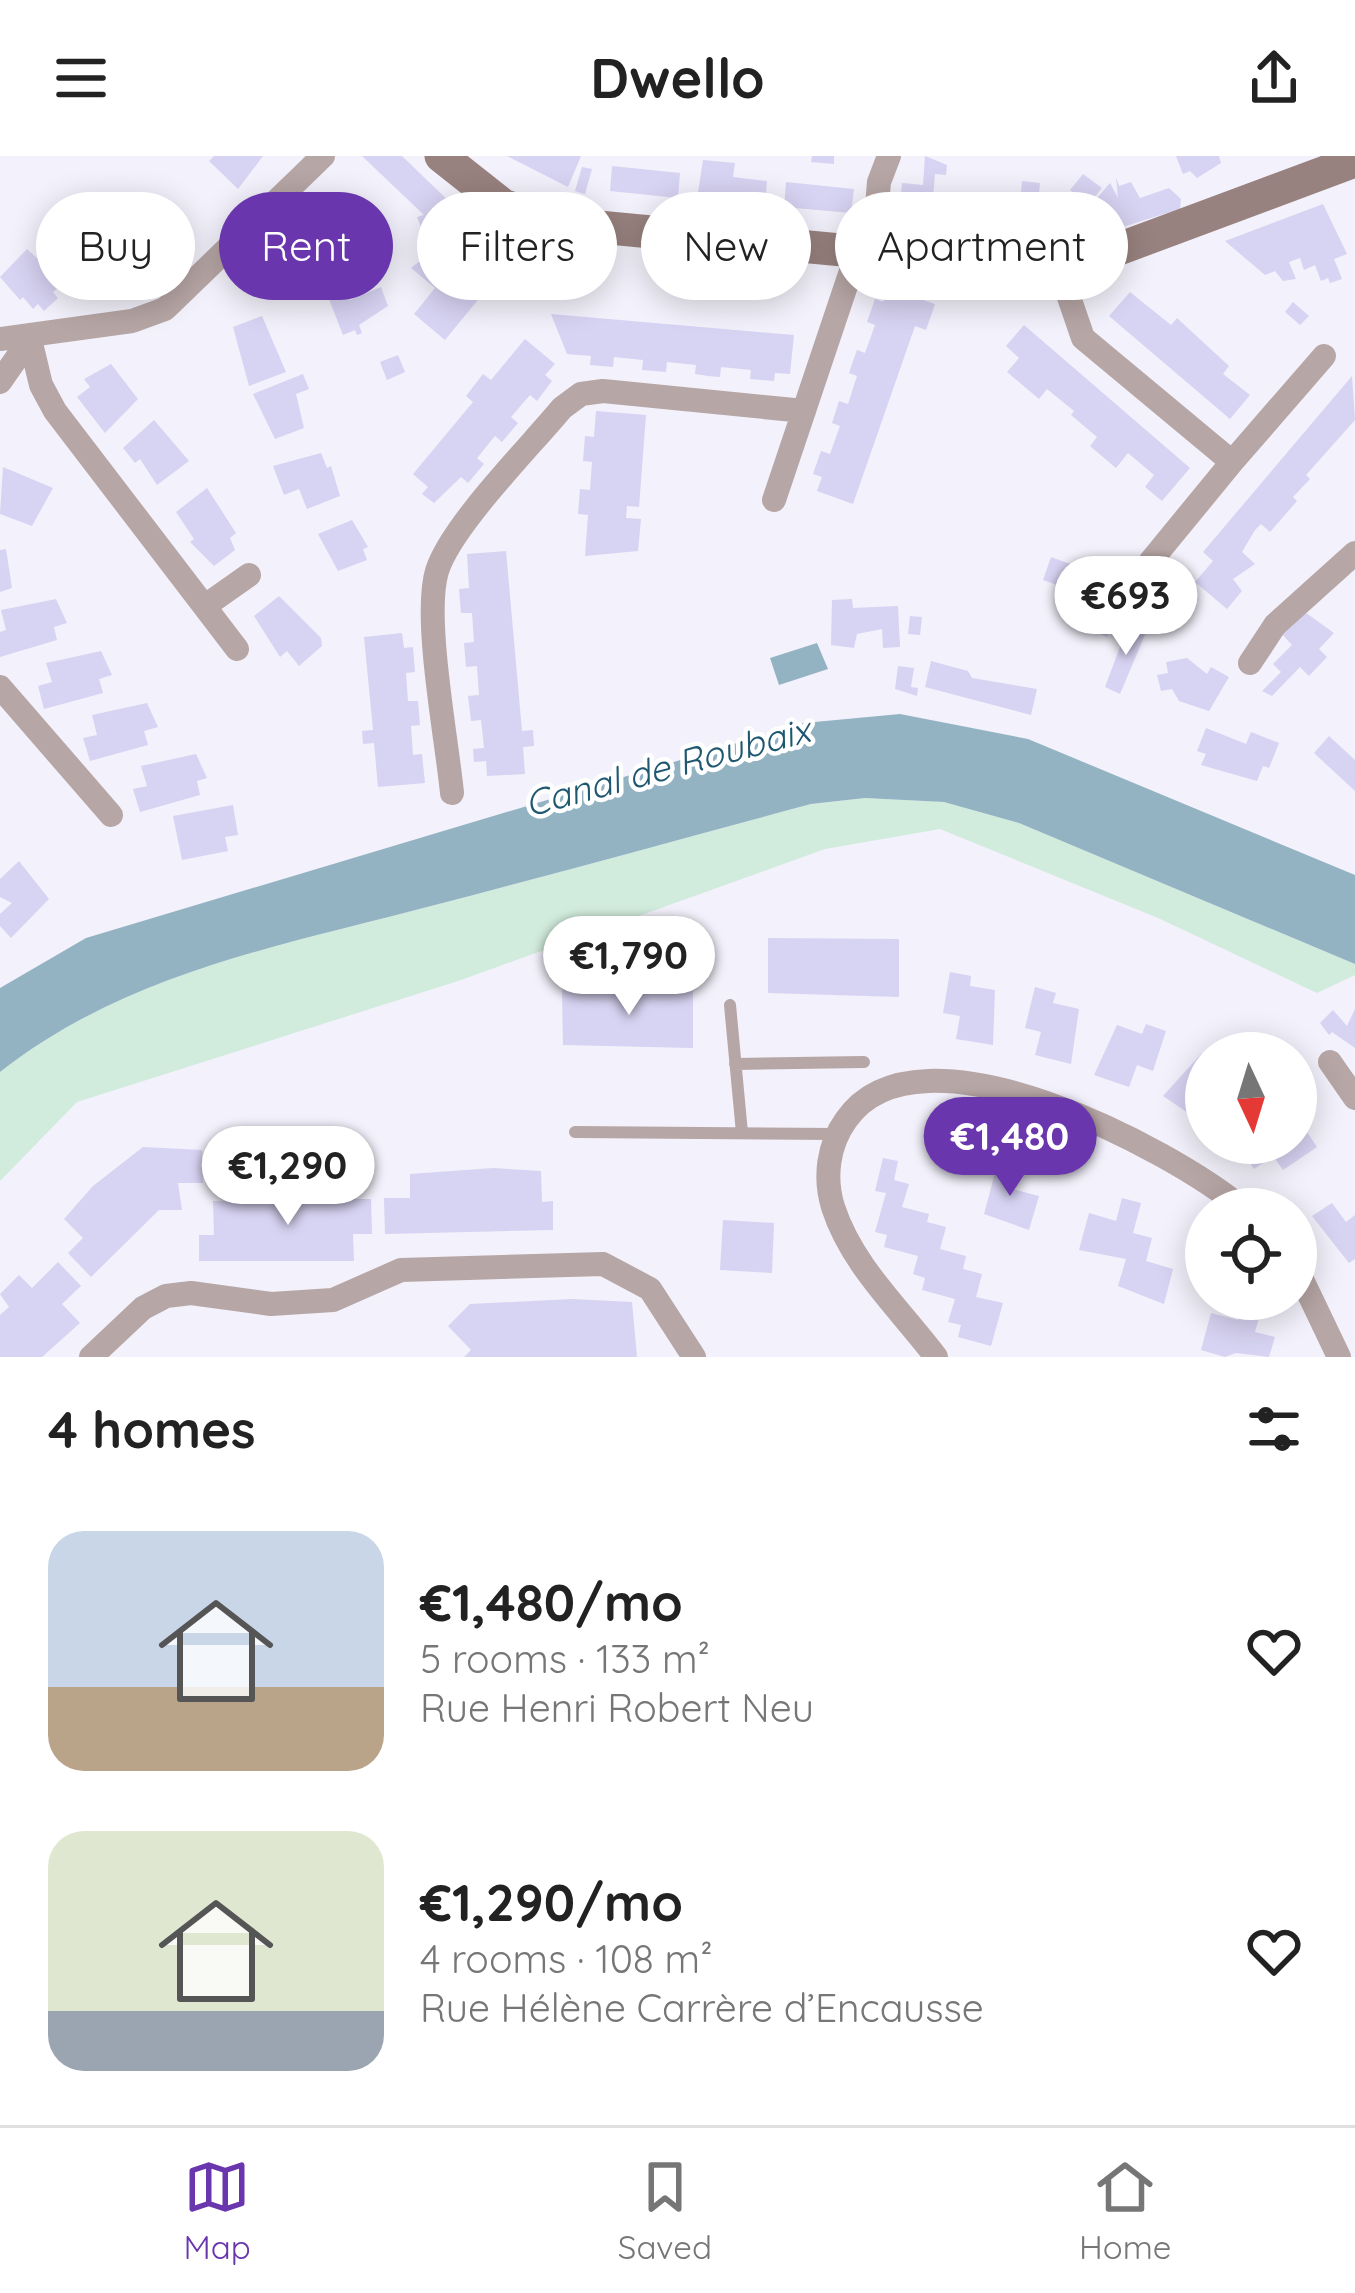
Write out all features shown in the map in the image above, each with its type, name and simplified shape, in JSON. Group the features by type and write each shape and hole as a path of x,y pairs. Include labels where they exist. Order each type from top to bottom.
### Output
{"street":[{"path":"0,339 30,339 132,321 165,309 322,156"},
{"path":"441,156 488,196 536,219 835,251"},
{"path":"877,192 889,156"},
{"path":"1128,243 1355,161"},
{"path":"774,500 847,300"},
{"path":"1070,300 1084,338 1232,462"},
{"path":"0,382 30,339"},
{"path":"30,339 41,386 55,411 237,649"},
{"path":"1150,562 1324,356"},
{"path":"452,794 434,605 436,573 448,546 562,408 581,394 603,391 804,411"},
{"path":"1250,663 1275,625 1355,554"},
{"path":"205,606 249,575"},
{"path":"0,687 111,815"},
{"path":"1330,1061 1355,1098"},
{"path":"936,1357 869,1274 841,1228 828,1175 837,1134 860,1103 909,1084 1021,1096 1090,1118 1151,1148 1211,1188"},
{"path":"91,1357 142,1308 166,1296 190,1293 271,1304 333,1300 401,1270 603,1264 650,1289 694,1357"},
{"path":"1317,1311 1339,1357"}],"lane":[{"path":"730,1005 742,1133"},
{"path":"734,1064 864,1062"},
{"path":"575,1132 837,1134"}],"green space":[{"path":"865,798 944,802 1019,823 1355,964 1355,975 1317,993 1158,918 940,829 825,849 458,981 77,1102 0,1181 0,1072 99,1010 261,950 811,804"}],"water":[{"path":"817,643 828,669 779,685 770,658"},
{"name":"Canal de Roubaix","path":"900,714 1028,739 1355,875 1355,964 1019,823 944,802 865,798 811,804 206,967 99,1010 0,1072 0,988 86,938 804,723"}],"building":[{"path":"214,156 263,156 238,189 209,161"},
{"path":"362,156 402,156 439,192 417,192 417,208"},
{"path":"507,156 581,156 568,187"},
{"path":"812,156 834,156 834,164 811,162"},
{"path":"925,156 947,165 946,175 935,174 933,192 901,192 902,183 923,185"},
{"path":"1176,156 1219,156 1221,163 1197,178 1190,171 1183,174"},
{"path":"703,160 735,163 733,177 767,181 766,192 698,192"},
{"path":"612,166 680,173 678,192 610,191"},
{"path":"582,167 592,169 586,192 575,191"},
{"path":"1083,174 1102,188 1099,192 1070,190"},
{"path":"1116,177 1119,186 1131,182 1140,198 1169,188 1181,199 1180,209 1128,225 1128,192 1117,192"},
{"path":"1022,181 1040,183 1039,192 1021,192"},
{"path":"786,182 854,189 835,192 835,212 811,209 811,192 785,192"},
{"path":"1323,204 1347,254 1334,259 1342,279 1321,281 1315,265 1304,270 1300,258 1289,262 1296,279 1283,281 1275,271 1265,275 1225,241"},
{"path":"27,249 36,257 36,300 56,300 44,311 38,304 33,309 0,277"},
{"path":"1128,294 1171,325 1177,318 1229,366 1223,374 1250,395 1230,419 1109,316 1128,300"},
{"path":"329,300 386,300 388,306 359,325 362,333 357,335 355,330 343,335"},
{"path":"425,300 478,300 445,340 414,314"},
{"path":"875,300 935,304 926,330 915,326 853,504 817,491 822,477 813,474 821,451 830,454 840,426 832,423 839,401 848,404 857,376 849,373 857,350 865,353 875,325 867,322"},
{"path":"1293,302 1309,316 1300,325 1285,312"},
{"path":"551,314 794,335 790,374 775,373 774,381 750,379 751,370 721,367 720,377 708,376 695,374 696,365 667,362 666,372 642,370 643,360 614,357 613,367 590,365 591,356 567,354"},
{"path":"262,316 286,372 249,386 233,327"},
{"path":"1024,325 1190,468 1162,501 1145,487 1154,475 1128,453 1116,468 1090,446 1097,437 1071,415 1074,411 1047,389 1039,399 1007,372 1019,358 1006,346"},
{"path":"525,339 555,364 545,375 552,381 537,401 530,395 511,417 518,423 502,442 495,436 477,458 484,464 468,483 461,477 434,503 422,494 428,487 413,474 473,402 466,396 483,374 491,380"},
{"path":"398,355 405,372 387,380 380,362"},
{"path":"111,364 138,399 105,433 77,397 90,387 84,379"},
{"path":"303,374 309,389 296,394 304,428 275,439 253,394"},
{"path":"1352,376 1355,420 1306,475 1310,479 1293,497 1297,501 1270,532 1261,524 1255,530 1242,552 1255,564 1233,579 1242,591 1227,609 1195,582 1213,561 1203,552"},
{"path":"596,411 646,415 639,507 627,506 626,518 641,519 638,551 585,556 588,515 578,514 580,489 590,490 592,462 583,461 585,436 594,437"},
{"path":"154,420 189,461 157,485 140,459 135,463 123,448"},
{"path":"321,453 327,468 331,466 340,496 307,509 299,489 284,495 273,466"},
{"path":"3,467 53,488 32,526 0,514"},
{"path":"207,488 236,533 230,538 235,550 214,566 190,542 194,539 176,512"},
{"path":"352,520 368,547 363,549 367,560 338,571 318,534"},
{"path":"6,549 12,588 0,592 0,550"},
{"path":"506,551 522,731 533,730 534,746 523,747 525,774 487,776 486,761 474,762 473,749 484,748 481,720 471,721 468,696 479,695 477,666 466,667 464,643 474,642 472,613 461,613 459,589 469,588 467,554"},
{"path":"1051,557 1079,567 1071,590 1043,580"},
{"path":"1092,593 1120,605 1107,637 1079,625"},
{"path":"279,596 321,638 322,646 299,666 287,651 280,657 254,616"},
{"path":"56,599 67,623 54,627 57,640 0,657 0,632 6,630 1,610"},
{"path":"852,599 853,608 898,606 900,647 883,648 882,629 857,634 854,648 831,645 832,600"},
{"path":"1302,610 1334,633 1319,649 1327,657 1309,676 1300,667 1272,696 1262,691 1281,672 1273,664 1292,645 1280,632"},
{"path":"910,616 922,617 920,635 908,634"},
{"path":"1129,623 1147,630 1120,694 1105,687"},
{"path":"402,633 404,648 413,647 415,672 406,673 408,701 418,701 420,725 411,726 413,755 422,754 425,783 378,787 374,743 363,744 362,731 373,730 364,637"},
{"path":"101,651 112,675 99,679 103,693 44,709 38,686 52,682 46,663"},
{"path":"1187,658 1207,674 1211,667 1229,677 1209,711 1179,701 1172,689 1161,691 1157,675 1168,673 1166,662"},
{"path":"931,661 968,671 972,678 1037,689 1031,715 925,687"},
{"path":"898,666 914,668 911,687 918,688 917,696 895,689"},
{"path":"147,703 158,727 144,731 148,745 90,761 83,738 97,735 92,715"},
{"path":"1206,728 1246,744 1251,732 1279,743 1269,768 1263,766 1257,781 1201,765 1206,754 1197,751"},
{"path":"1329,736 1355,760 1355,791 1314,753"},
{"path":"196,754 207,778 197,781 200,795 140,812 133,789 147,786 141,766"},
{"path":"233,805 238,835 225,837 228,851 182,860 173,816"},
{"path":"19,861 49,899 11,938 0,926 0,914 12,903 0,897 0,879"},
{"path":"768,938 899,939 899,997 768,993"},
{"path":"950,972 971,976 970,986 995,990 993,1045 956,1039 960,1016 943,1013"},
{"path":"1035,987 1056,993 1053,1003 1079,1009 1071,1064 1035,1055 1041,1032 1025,1028"},
{"path":"693,989 693,1048 563,1045 562,990"},
{"path":"1355,1009 1355,1048 1332,1032 1329,1035 1320,1023 1333,1010 1347,1026"},
{"path":"1146,1024 1166,1031 1153,1071 1137,1065 1129,1087 1094,1075 1117,1025 1142,1034"},
{"path":"1185,1072 1185,1111 1163,1096"},
{"path":"143,1147 202,1150 203,1183 178,1183 182,1210 159,1210 91,1277 68,1253 83,1238 64,1219 93,1186"},
{"path":"883,1158 898,1161 894,1180 909,1184 902,1207 929,1214 927,1222 946,1227 940,1249 966,1256 963,1269 982,1274 976,1297 1003,1303 991,1346 958,1337 961,1325 948,1322 955,1299 922,1290 925,1278 913,1274 918,1256 884,1247 887,1235 875,1232 886,1193 875,1191"},
{"path":"998,1162 1018,1167 1012,1189 1039,1196 1029,1230 984,1214"},
{"path":"493,1168 541,1171 542,1202 553,1201 553,1230 385,1234 384,1198 410,1198 410,1174"},
{"path":"302,1184 336,1184 336,1199 371,1199 372,1234 353,1234 354,1261 199,1261 199,1235 214,1235 213,1201 302,1200"},
{"path":"1122,1198 1141,1203 1133,1233 1152,1238 1146,1261 1173,1269 1164,1304 1118,1286 1126,1259 1079,1250 1089,1213 1116,1221"},
{"path":"1332,1203 1346,1222 1355,1215 1355,1259 1349,1263 1317,1222 1317,1213"},
{"path":"723,1220 774,1223 772,1273 720,1270"},
{"path":"58,1262 81,1286 62,1304 80,1323 42,1357 0,1357 0,1315 9,1307 0,1294 19,1275 32,1288"},
{"path":"572,1299 632,1302 637,1357 464,1357 471,1350 448,1326 470,1304"},
{"path":"1209,1320 1258,1320 1255,1332 1275,1337 1269,1357 1236,1353 1225,1357 1201,1350"}]}
